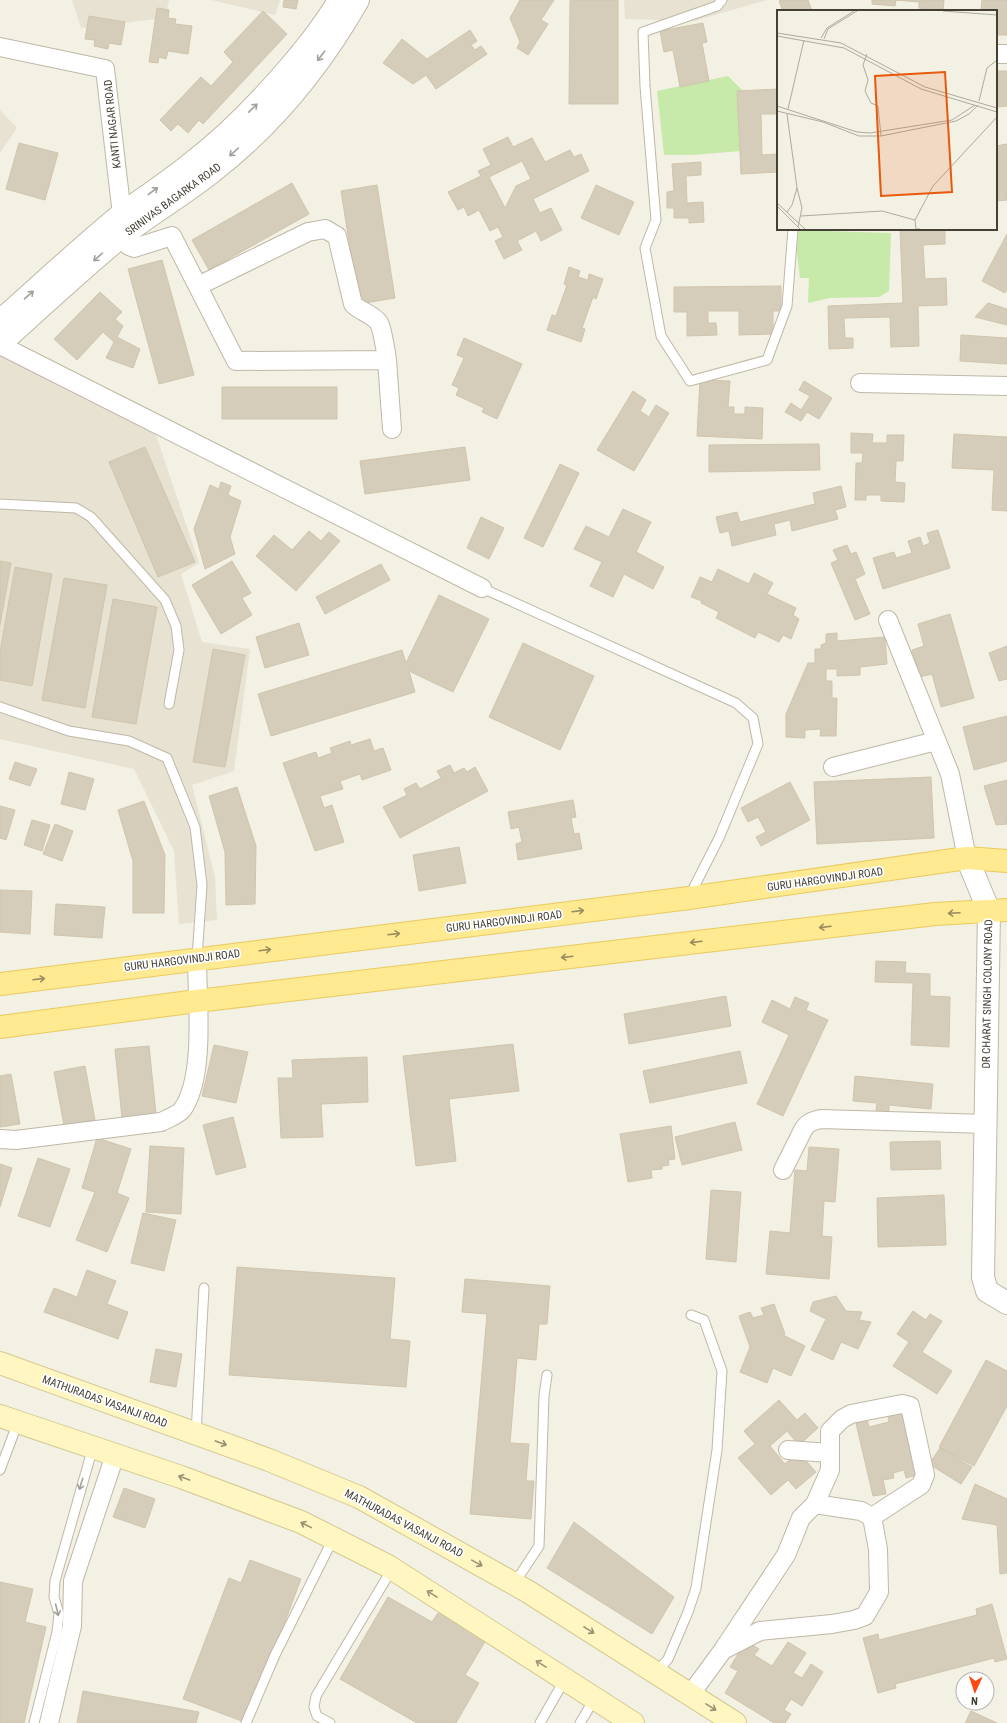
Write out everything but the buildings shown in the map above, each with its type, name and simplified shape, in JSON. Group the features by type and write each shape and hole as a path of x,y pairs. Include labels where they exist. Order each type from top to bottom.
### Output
{"main road":[{"name":"GURU HARGOVINDJI ROAD","path":"0,984 197,958 689,898 967,858 1007,862"},
{"path":"0,1027 197,1001 935,914 998,911"},
{"name":"MATHURADAS VASANJI ROAD","path":"0,1363 269,1460 359,1497 514,1584 735,1723"},
{"path":"9,1419 181,1477 301,1522 392,1569 633,1723"}],"street":[{"path":"333,25 339,0"},
{"path":"358,0 333,25 306,48 262,99 230,130 189,165 154,190 122,225 129,246 134,248 172,236 236,361 388,360"},
{"name":"KANTI NAGAR ROAD","path":"0,47 105,69 122,225"},
{"name":"SRINIVAS BAGARKA ROAD","path":"0,321 122,225"},
{"name":"SRINIVAS BAGARKA ROAD","path":"0,345 122,225"},
{"path":"198,286 308,232 325,229 337,236 353,304 357,308 367,312 379,323 388,360 392,429"},
{"path":"0,345 482,588"},
{"path":"860,383 1007,386"},
{"name":"DR CHARAT SINGH COLONY ROAD","path":"888,620 950,774 967,858 998,911 986,1124 983,1277 987,1291 1007,1303"},
{"path":"833,767 936,741"},
{"path":"0,1139 16,1140 161,1122 181,1111 192,1087 200,1040 197,1001 197,958"},
{"path":"783,1170 806,1124 813,1120 986,1124"},
{"path":"690,1694 722,1650 786,1555 801,1518 815,1504 830,1470 830,1432 842,1418 851,1414 902,1404 910,1406 925,1475 921,1485 872,1517"},
{"path":"788,1450 830,1453"},
{"path":"49,1723 72,1626 73,1581 115,1454"},
{"path":"722,1650 760,1631 832,1624 854,1620 865,1616 879,1592 878,1549 872,1517 862,1511 815,1504"}],"lane":[{"path":"722,0 717,6 643,32 645,86 656,220 645,248 661,336 690,381 767,360 787,306 793,230"},
{"path":"0,504 76,508 91,518 165,600 176,626 179,650 169,704"},
{"path":"482,588 736,703 754,718 758,744 719,838 689,898"},
{"path":"0,708 69,731 129,741 168,758 195,827 202,885 197,958"},
{"path":"196,1433 204,1288"},
{"path":"656,1673 668,1659 688,1612 696,1588 717,1450 722,1371 704,1320 691,1314"},
{"path":"514,1584 539,1546 544,1396 547,1375"},
{"path":"0,1470 9,1419"},
{"path":"34,1723 59,1614 54,1598 55,1581 93,1447"},
{"path":"246,1723 275,1655 333,1539"},
{"path":"330,1723 317,1716 314,1707 316,1696 392,1569"},
{"path":"540,1723 566,1679"},
{"path":"580,1723 595,1698"}],"shaded area":[{"path":"72,0 169,0 165,18 81,28"},
{"path":"212,0 280,0 275,15"},
{"path":"624,0 767,0 694,21 625,19"},
{"path":"0,110 17,128 0,153"},
{"path":"0,356 154,429 199,563 181,574 202,642 250,649 234,771 192,785 215,877 217,920 179,924 174,851 134,769 0,739"}],"green space":[{"path":"728,76 747,95 741,151 692,155 664,155 657,91"},
{"path":"794,230 891,233 889,291 879,297 830,298 808,303 809,278 800,278"}]}
